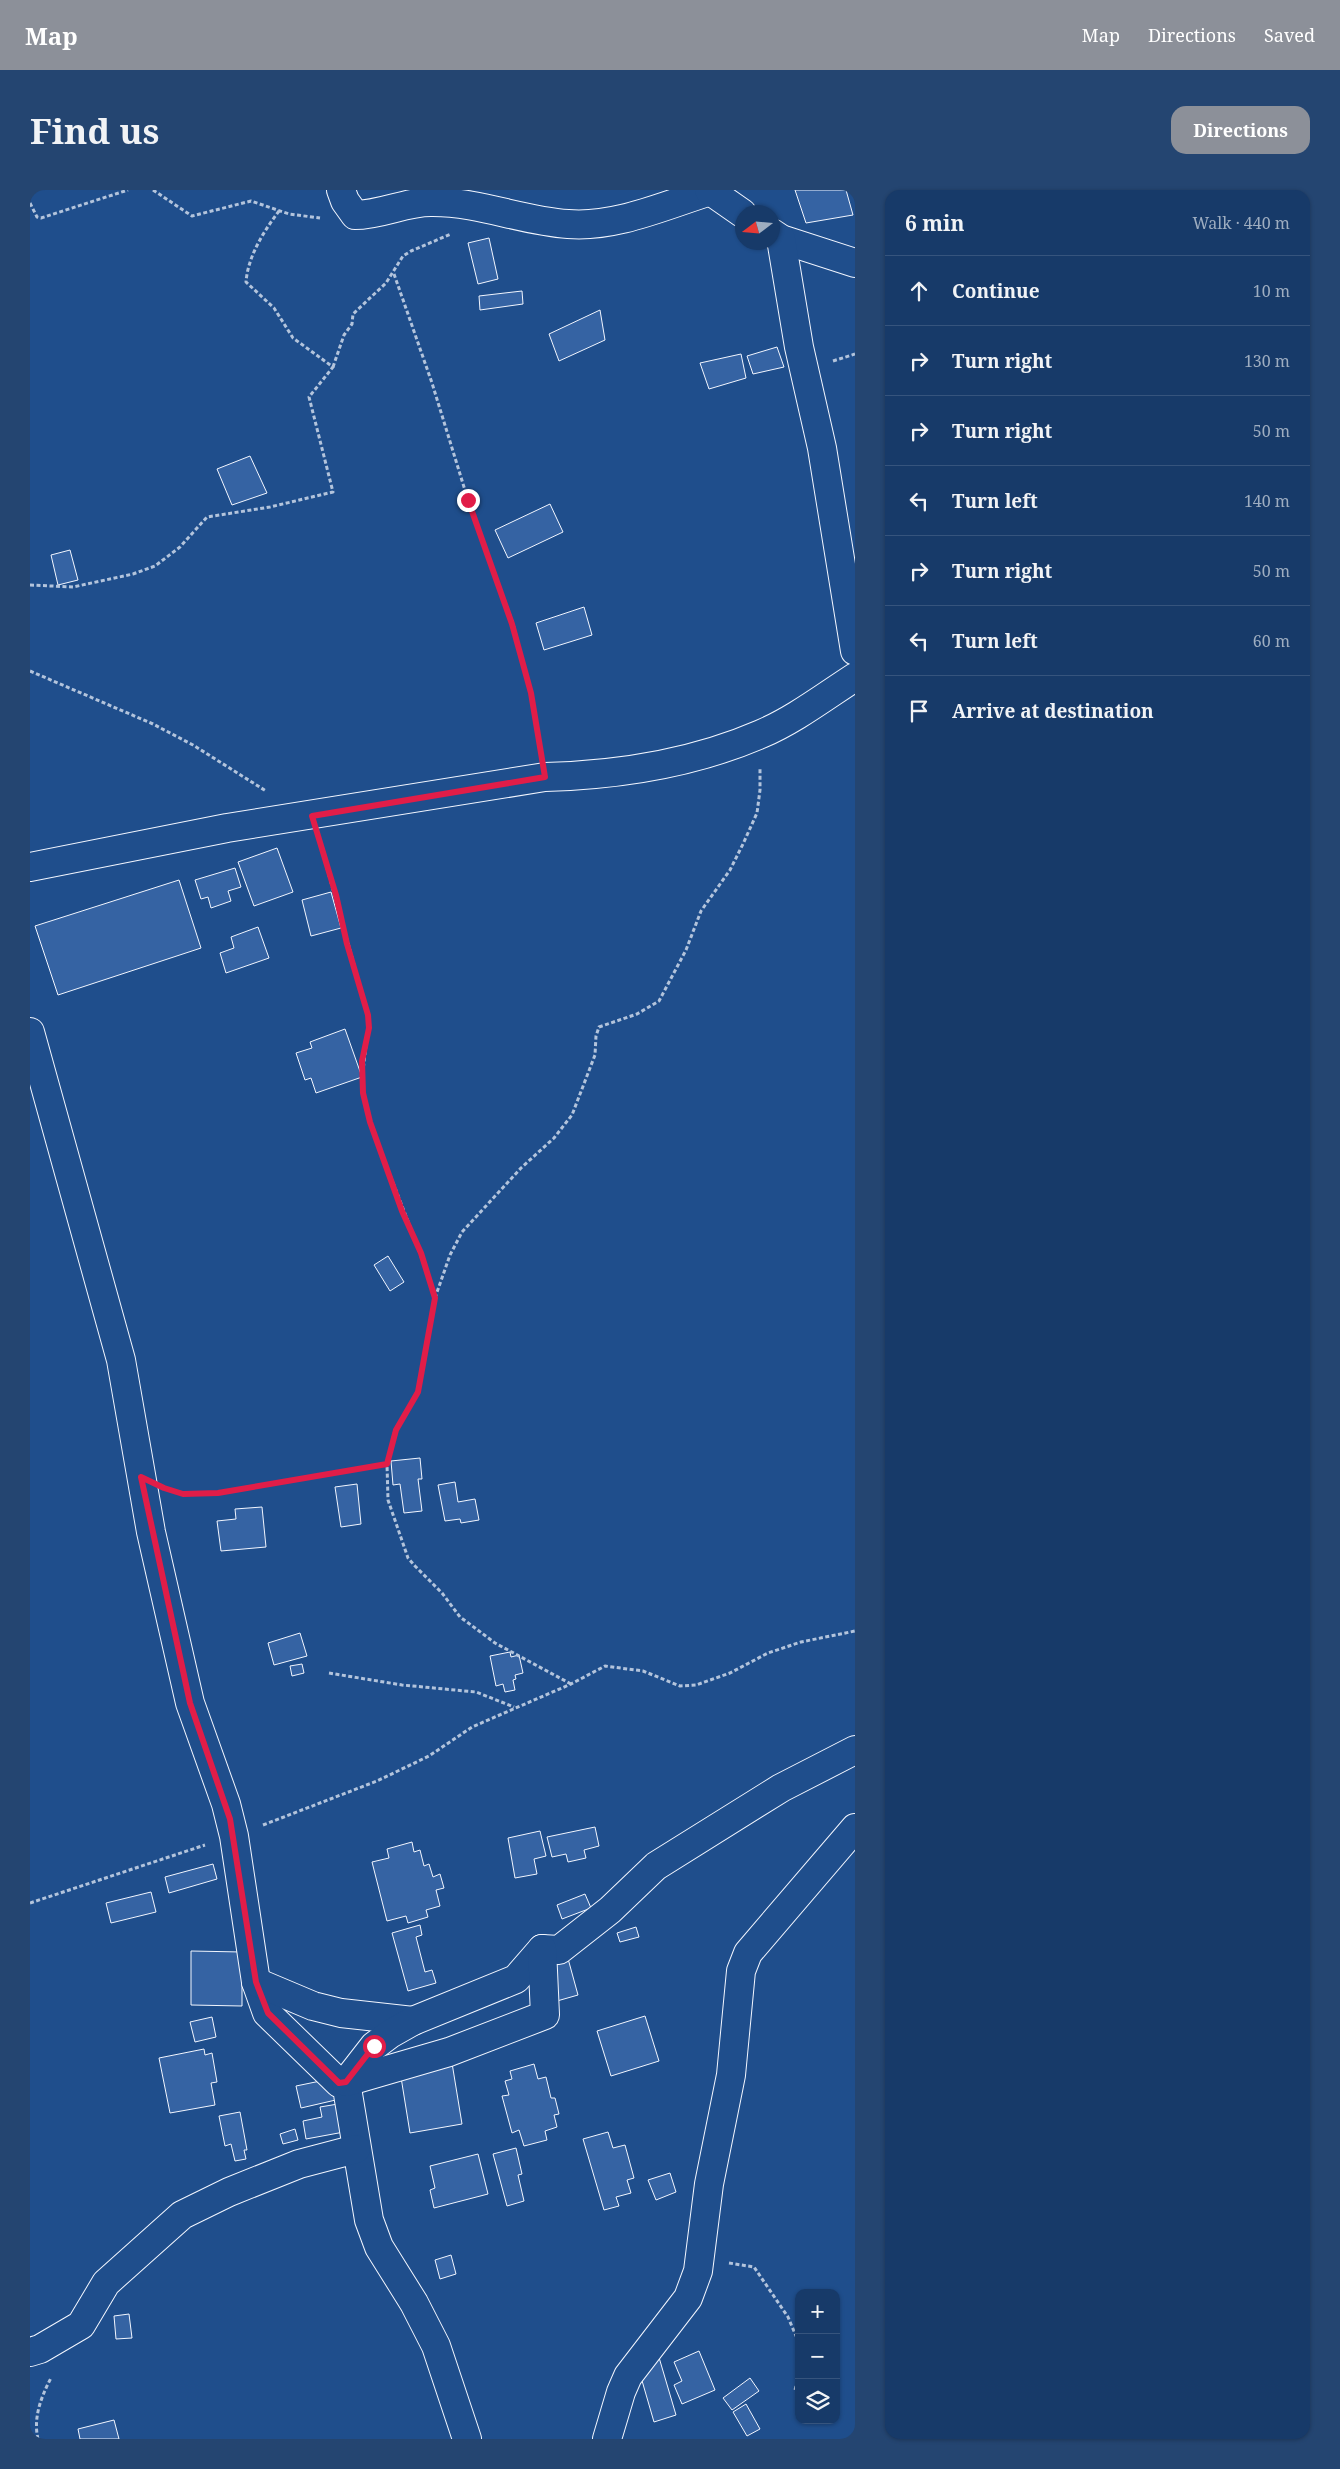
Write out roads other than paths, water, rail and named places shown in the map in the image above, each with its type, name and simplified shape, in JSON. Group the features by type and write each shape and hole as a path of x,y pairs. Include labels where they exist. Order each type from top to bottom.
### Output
{"street":[{"path":"342,190 345,201 355,214 368,215 432,202 452,202 566,224 594,225 617,221 710,191 735,208"},
{"path":"780,237 855,263"},
{"path":"780,250 822,448 855,651"},
{"path":"30,867 227,828 312,816 545,777 590,776 668,765 760,735 794,718 855,677"},
{"path":"30,1032 121,1360 141,1477 190,1703 226,1804 234,1836 256,1982 263,2005 273,2020 339,2083 346,2082 449,2052 545,2015 542,1949"},
{"path":"542,1949 559,1950 610,1910 656,1866 781,1788 855,1750"},
{"path":"607,2439 621,2392 628,2376 688,2298 698,2265 709,2184 731,2075 741,1971 748,1953 855,1828"},
{"path":"467,2439 446,2373 429,2330 379,2247 366,2208 346,2082 374,2046 390,2034 413,2022 516,1979 542,1949"},
{"path":"256,1982 313,2006 341,2013 413,2022"},
{"path":"30,2352 40,2349 81,2325 106,2283 182,2215 229,2192 299,2164 356,2149"}]}
